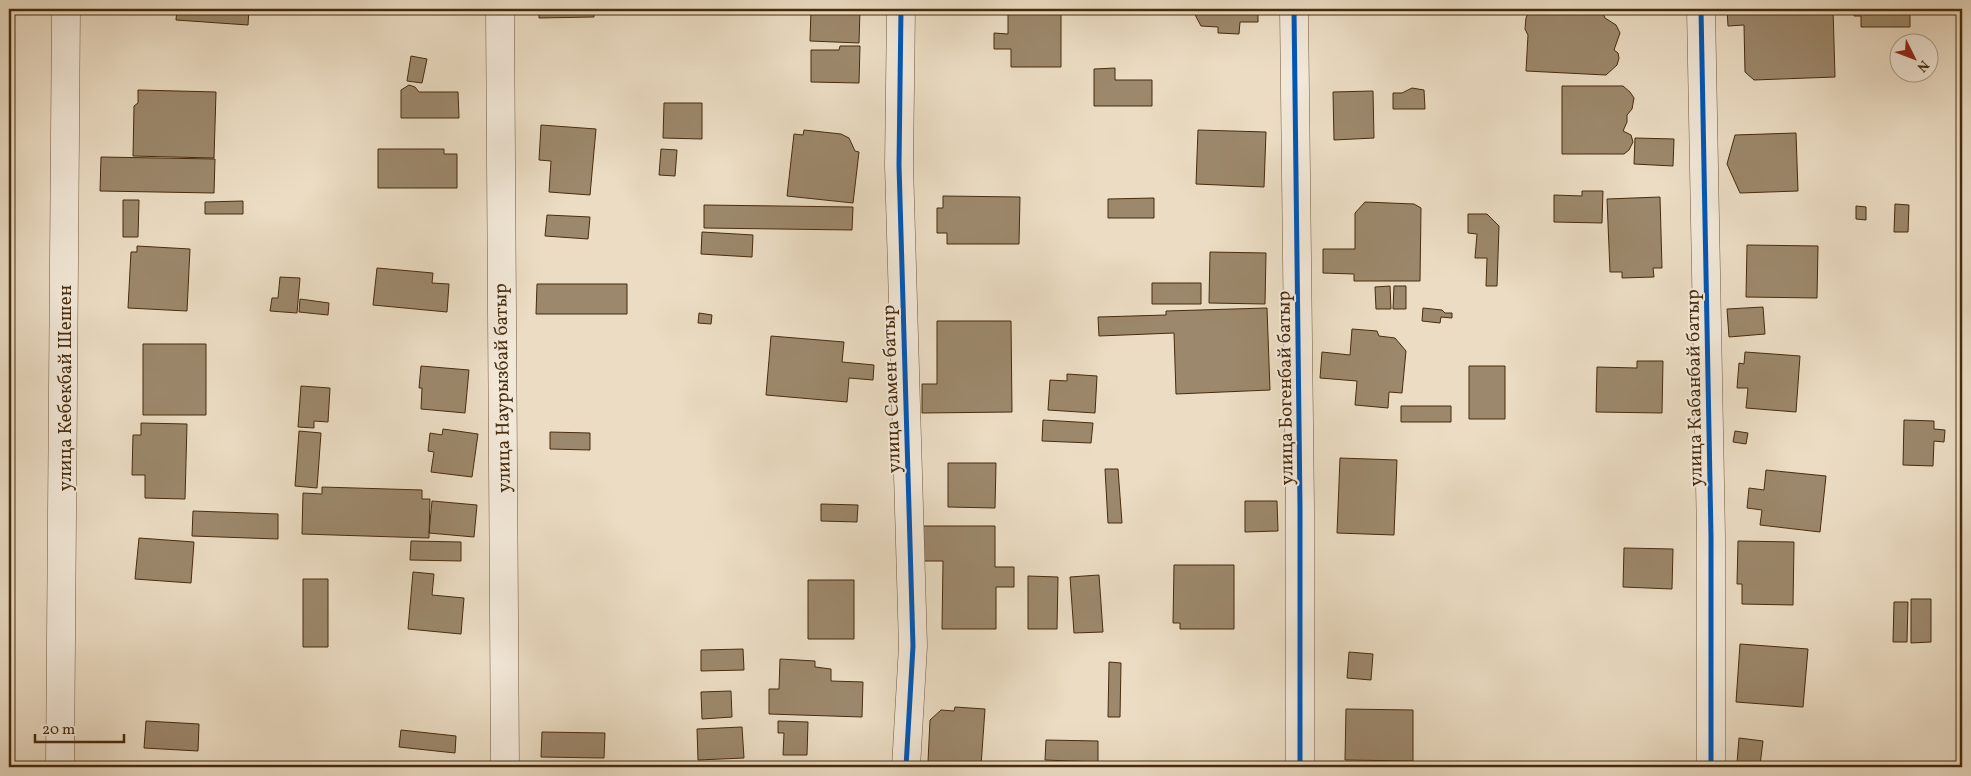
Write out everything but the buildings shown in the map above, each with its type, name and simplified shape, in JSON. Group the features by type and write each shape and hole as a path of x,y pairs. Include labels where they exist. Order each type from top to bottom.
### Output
{"street":[{"name":"улица Кебекбай Шешен","path":"60,767 66,9"},
{"name":"улица Наурызбай батыр","path":"500,9 505,767"},
{"name":"улица Самен батыр","path":"901,9 899,165 913,646 906,767"},
{"name":"улица Богенбай батыр","path":"1294,9 1300,507 1300,767"},
{"name":"улица Кабанбай батыр","path":"1701,9 1711,526 1711,767"}],"cycle path":[{"path":"901,9 899,165 913,646 906,767"},
{"path":"1294,9 1300,507 1300,767"},
{"path":"1701,9 1711,536 1711,767"}]}
